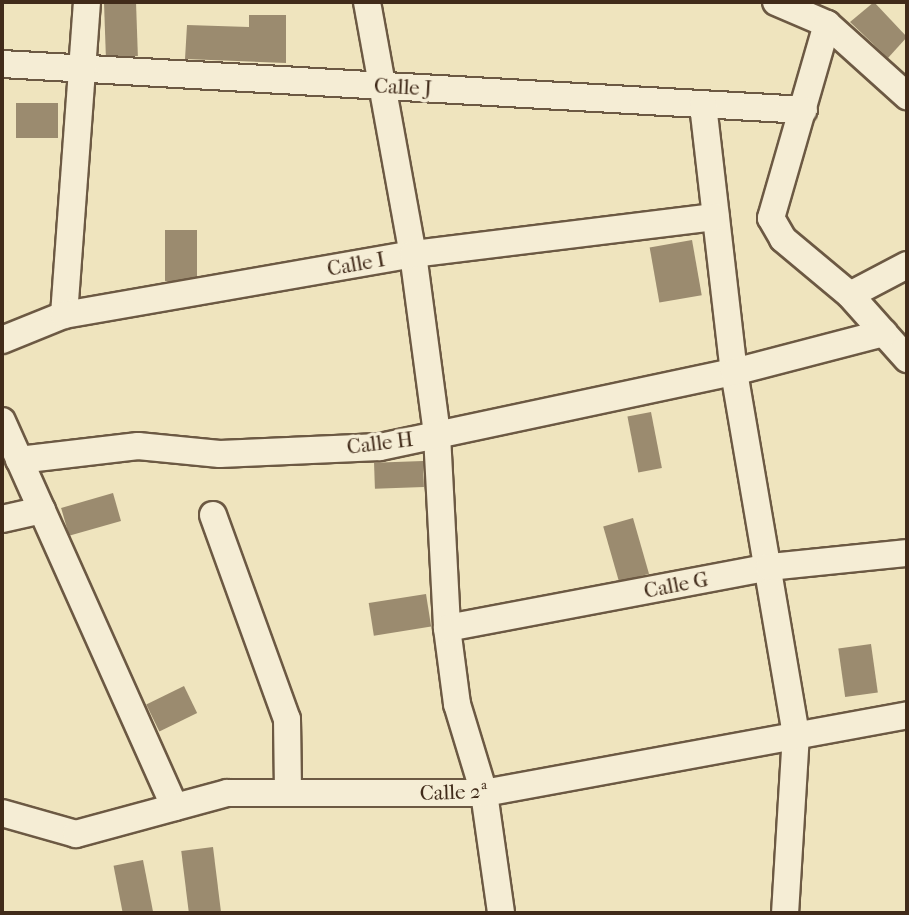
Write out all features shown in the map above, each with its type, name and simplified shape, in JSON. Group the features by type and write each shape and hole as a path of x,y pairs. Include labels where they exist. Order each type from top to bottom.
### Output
{"street":[{"path":"64,316 85,67 87,2"},
{"path":"367,2 413,254 437,435 447,628 457,704 484,793 501,913"},
{"path":"776,2 827,24 907,96"},
{"path":"827,24 771,218 783,239 850,295 907,359"},
{"name":"Calle J","path":"2,64 804,110"},
{"path":"703,104 734,372 796,734 785,913"},
{"name":"Calle I","path":"2,340 64,316 413,254 716,217"},
{"path":"850,295 907,265"},
{"name":"Calle H","path":"19,460 138,446 220,454 380,447 734,372 884,333"},
{"path":"2,421 174,807"},
{"path":"2,519 42,510"},
{"path":"214,515 287,719 288,793"},
{"name":"Calle G","path":"447,628 769,567 907,553"},
{"name":"Calle 2ª","path":"2,813 76,834 227,793 484,793 907,715"}],"building":[{"path":"136,2 138,56 106,57 104,3"},
{"path":"874,2 907,37 888,58 850,22"},
{"path":"249,15 286,15 286,63 185,59 187,25 249,27"},
{"path":"16,103 58,103 58,138 16,138"},
{"path":"165,230 197,230 197,281 165,281"},
{"path":"692,240 702,295 659,303 650,247"},
{"path":"651,412 662,468 638,473 627,417"},
{"path":"423,461 424,487 375,489 374,463"},
{"path":"113,493 121,521 69,536 61,508"},
{"path":"633,518 649,574 619,582 603,527"},
{"path":"426,594 431,627 374,636 369,603"},
{"path":"871,644 878,693 845,697 838,649"},
{"path":"184,686 197,713 159,731 146,704"},
{"path":"213,847 221,913 189,913 181,851"},
{"path":"143,860 153,913 123,913 114,866"}]}
